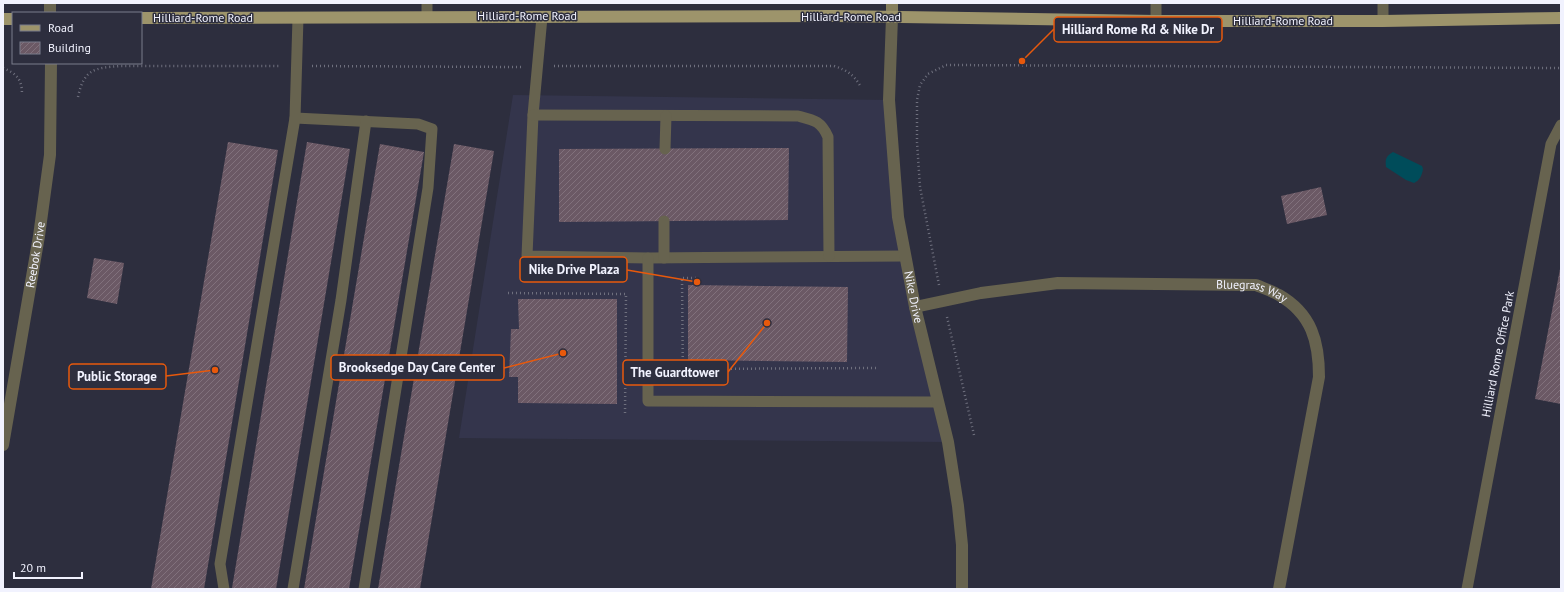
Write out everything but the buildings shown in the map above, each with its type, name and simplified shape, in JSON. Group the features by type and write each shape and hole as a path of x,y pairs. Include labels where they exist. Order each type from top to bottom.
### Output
{"main road":[{"name":"Hilliard-Rome Road","path":"142,18 542,16 892,17 1156,22 1383,21 1561,18"}],"street":[{"name":"Nike Drive","path":"892,3 889,100 898,217 915,307 948,442 958,506 962,545 962,589"},
{"name":"Reebok Drive","path":"3,445 39,236 50,155 51,64"},
{"name":"Bluegrass Way","path":"915,307 981,293 1058,282 1256,285 1279,295 1294,306 1306,320 1315,339 1319,356 1319,377 1279,589"}],"lane":[{"path":"427,3 427,17"},
{"path":"1156,3 1156,22"},
{"path":"1383,3 1383,21"},
{"path":"542,16 533,115 527,256 648,258 905,256"},
{"path":"224,589 220,564 295,118 298,18"},
{"path":"533,115 798,116 813,119 824,126 828,137 829,256"},
{"path":"665,148 666,116"},
{"path":"295,118 418,124 432,129 428,188 364,589"},
{"path":"293,589 341,300 366,122"},
{"name":"Hilliard Rome Office Park","path":"1467,589 1551,144 1561,125"},
{"path":"664,221 664,258"},
{"path":"648,258 648,401 938,402"}],"path":[{"path":"974,436 943,301 920,187 917,142 917,100 920,85 928,74 946,65 1561,68"},
{"path":"553,66 834,66 845,70 855,77 861,87"},
{"path":"3,68 14,72 22,85 22,95"},
{"path":"683,387 682,278 699,278"},
{"path":"508,293 626,294 625,415"},
{"path":"683,369 876,368"}],"shaded area":[{"path":"513,95 889,100 898,217 948,442 459,438"},
{"path":"1393,152 1422,166 1422,173 1418,180 1414,183 1406,180 1386,167 1386,158"}],"place":[{"name":"Hilliard Rome Rd & Nike Dr","path":"1022,61"},
{"name":"Nike Drive Plaza","path":"697,282"},
{"name":"The Guardtower","path":"767,323"},
{"name":"Brooksedge Day Care Center","path":"563,353"},
{"name":"Public Storage","path":"215,370"}]}
